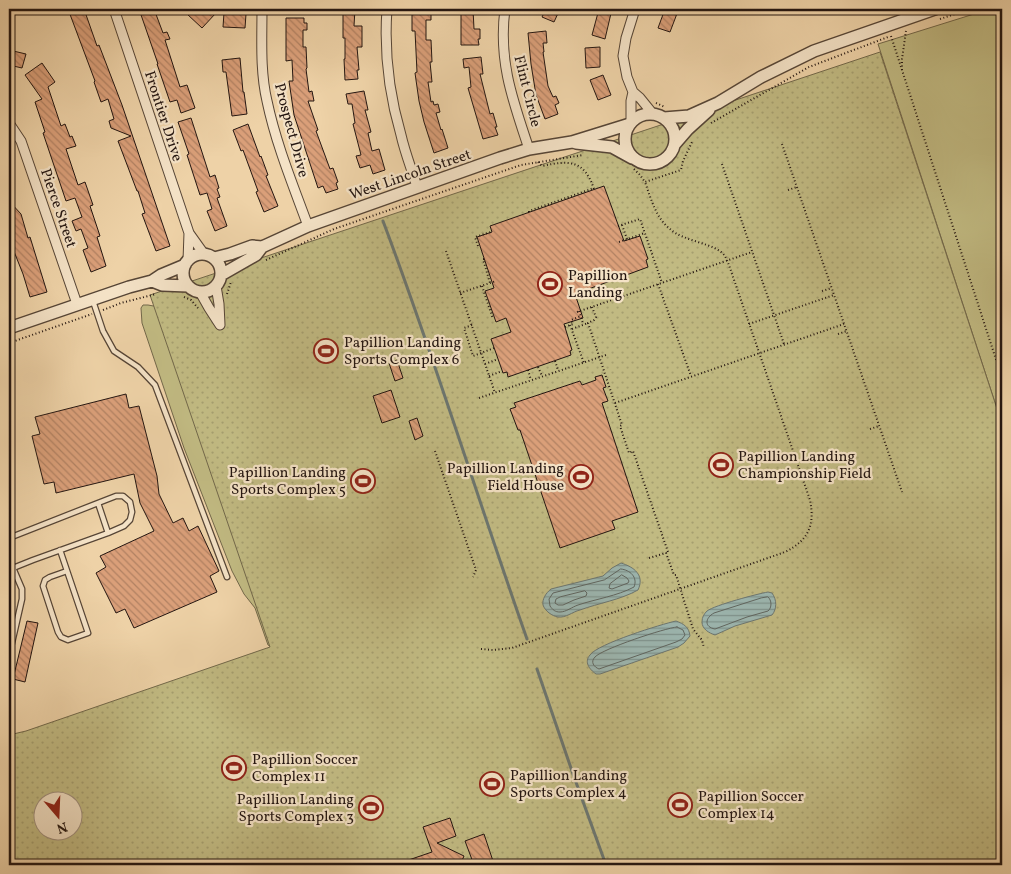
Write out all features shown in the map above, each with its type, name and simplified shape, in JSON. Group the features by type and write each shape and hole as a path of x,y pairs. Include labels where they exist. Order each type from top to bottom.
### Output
{"street":[{"name":"Frontier Drive","path":"114,9 189,233 209,256"},
{"name":"Prospect Drive","path":"262,9 262,60 266,100 289,176 308,226"},
{"path":"387,9 387,56 390,88 400,135 417,187"},
{"name":"Flint Circle","path":"505,9 503,28 504,53 508,81 529,149"},
{"path":"636,9 626,38 623,56 627,77 633,92 661,111 669,122 675,132 675,144"},
{"path":"718,103 688,129 675,144 670,155 661,162 649,164 631,161 625,140 631,123 641,115 661,111 689,116 718,103 761,77 814,51 935,9"},
{"path":"631,123 633,92"},
{"name":"Pierce Street","path":"9,123 22,141 77,304"},
{"name":"West Lincoln Street","path":"221,275 256,255 262,248 308,226 500,158 529,149 572,142 631,123"},
{"name":"West Lincoln Street","path":"572,142 612,147 631,161"},
{"name":"Frontier Drive","path":"186,263 189,233"},
{"name":"West Lincoln Street","path":"209,256 230,254 252,246 262,248"},
{"path":"9,328 92,299 152,281 197,255 209,256 220,265 220,280 209,291 186,291 152,281"},
{"path":"186,263 183,276 186,291"},
{"path":"200,292 220,325 216,286"}],"lane":[{"path":"92,299 103,331 114,351 138,367 155,385 227,577"},
{"path":"9,538 116,496 123,496 130,502 132,512 130,520 124,526 11,569"},
{"path":"98,503 108,533"},
{"path":"60,550 88,633 68,640 61,637 58,632 43,586 45,580 67,571"},
{"path":"9,555 11,569 22,589 22,599 9,656"}],"path":[{"path":"902,72 906,31"},
{"path":"708,125 809,67 891,36 1002,378"},
{"path":"645,182 680,170 695,138"},
{"path":"782,144 902,492"},
{"path":"265,260 334,229 521,165 586,155"},
{"path":"481,649 512,648 785,552 794,548 804,539 811,526 812,512 810,500 727,261 719,250 680,236 669,229 662,221 645,182 631,161"},
{"path":"530,212 594,189 584,169 576,165 562,163 542,166 538,162"},
{"path":"722,164 784,345"},
{"path":"788,190 797,187"},
{"path":"618,226 640,219 691,377"},
{"path":"622,225 627,239"},
{"path":"478,246 475,237 491,232"},
{"path":"619,242 645,233"},
{"path":"446,251 495,393"},
{"path":"583,324 578,312 752,252"},
{"path":"484,259 490,283"},
{"path":"219,304 226,302 230,283 236,277"},
{"path":"460,293 496,281"},
{"path":"482,285 493,319"},
{"path":"822,291 832,288"},
{"path":"186,291 201,311 208,308"},
{"path":"9,342 97,313 121,303 157,294"},
{"path":"749,324 834,295"},
{"path":"565,327 588,323 594,320 596,317 592,307"},
{"path":"580,316 571,320 571,327 584,363"},
{"path":"588,323 622,425 620,426 629,453 634,451 693,629 702,640 704,648"},
{"path":"614,403 844,324"},
{"path":"472,326 464,328 473,356 494,348"},
{"path":"838,334 847,331"},
{"path":"479,398 606,355"},
{"path":"485,364 498,360"},
{"path":"555,361 559,372"},
{"path":"538,367 542,377"},
{"path":"528,370 532,380"},
{"path":"489,376 502,371"},
{"path":"870,429 879,426"},
{"path":"435,451 476,570 473,577"},
{"path":"649,558 666,552"}],"shaded area":[{"path":"990,9 1002,9 1002,424 878,44"},
{"name":"Papillion Landing","path":"880,52 1002,424 1002,865 9,865 9,735 26,731 270,647 150,295"},
{"path":"143,305 159,307 273,648 268,645 255,608 244,594 232,571 184,448 142,323 141,308"}],"water":[{"path":"621,563 637,572 640,580 638,590 564,617 553,616 544,607 544,598 551,589 603,576"},
{"path":"768,592 772,593 776,601 776,607 772,615 735,626 715,635 703,627 702,619 707,611 736,600"},
{"path":"676,621 686,626 690,636 678,647 600,674 596,674 588,665 587,660 590,655 604,645 644,630"}],"building":[{"path":"68,9 84,9 97,46 99,45 122,105 170,246 156,251 142,214 145,213 138,191 118,141 131,136 111,128 109,121 114,119 108,99 101,102"},
{"path":"139,9 154,9 163,33 167,32 170,39 165,40 180,87 187,85 195,108 181,113 177,100 170,102"},
{"path":"192,9 212,9 216,13 202,28 187,14"},
{"path":"343,9 355,9 354,26 362,26 362,47 357,47 358,79 345,80"},
{"path":"412,9 431,9 431,20 426,20 426,40 431,40 432,62 430,62 432,82 428,82 431,102 433,101 434,105 438,104 440,112 436,113 448,148 434,153 419,101 415,73 417,72 415,31 412,31"},
{"path":"461,9 473,9 474,29 480,29 479,45 461,45"},
{"path":"546,9 560,9 554,22 542,17"},
{"path":"599,9 612,9 605,39 592,35"},
{"path":"665,9 678,11 670,32 658,28"},
{"path":"224,13 246,14 245,28 223,27"},
{"path":"286,18 304,18 304,23 307,23 307,30 303,30 303,47 306,47 309,92 312,91 314,101 308,101 318,130 316,131 330,169 333,168 338,182 336,183 338,189 326,193 323,186 318,188 294,115 289,81 293,81 292,60 286,61"},
{"path":"546,31 547,43 543,43 543,52 548,86 553,97 556,96 559,103 555,105 558,114 545,119 536,95 528,33"},
{"path":"600,47 600,67 586,68 585,48"},
{"path":"9,50 26,54 22,68 9,65"},
{"path":"481,57 483,74 480,74 490,114 493,113 498,135 483,139 468,88 471,87 469,67 464,68 463,59"},
{"path":"240,58 247,114 232,116 226,72 223,72 222,60"},
{"path":"42,63 55,82 48,87 61,126 65,124 76,146 66,149 78,185 85,182 93,205 90,206 100,236 97,237 106,266 91,272 83,250 88,248 81,229 76,231 72,221 82,217 75,198 66,201 43,133 45,132 35,102 42,99 25,75"},
{"path":"603,75 611,95 598,100 590,80"},
{"path":"364,91 368,110 365,110 371,132 368,133 372,151 379,149 385,170 373,174 370,165 360,168 356,156 361,155 353,124 355,123 352,104 348,104 346,94"},
{"path":"191,118 210,177 215,175 219,188 217,189 220,197 217,198 227,226 215,231 207,211 212,209 207,193 200,195 178,122"},
{"path":"248,124 278,206 264,212 243,150 241,151 233,130"},
{"name":"Papillion Landing","path":"604,186 624,241 640,236 648,259 646,260 648,267 575,294 583,318 564,324 572,350 570,351 571,355 508,377 507,372 503,373 491,339 511,332 506,318 496,322 485,291 494,288 477,237 492,232 490,226"},
{"path":"9,201 21,214 47,292 30,297 9,239"},
{"path":"397,360 403,378 395,381 389,363"},
{"name":"Papillion Landing Field House","path":"602,375 606,387 603,388 608,401 602,403 638,512 612,521 615,529 560,548 520,430 518,430 510,409 516,407 514,403 580,381 582,385 596,380 595,377"},
{"path":"391,390 400,417 382,423 373,396"},
{"path":"126,394 129,408 139,406 157,476 159,494 173,523 183,518 189,531 198,526 219,571 210,576 217,592 134,628 125,609 116,613 96,573 106,567 100,556 154,531 140,503 134,474 56,493 54,482 44,484 32,436 40,434 35,417"},
{"path":"417,418 423,436 415,440 409,421"},
{"path":"27,621 38,623 25,682 13,679"},
{"path":"450,818 456,836 437,843 464,856 460,865 433,865 436,859 418,865 397,865 432,852 423,827"},
{"path":"484,834 493,861 474,865 465,841"}],"waterway":[{"path":"383,221 421,325 527,639"},
{"path":"537,669 606,865"}],"place":[{"name":"Papillion Landing","path":"550,284"},
{"name":"Papillion Landing Sports Complex 6","path":"326,351"},
{"name":"Papillion Landing Championship Field","path":"721,465"},
{"name":"Papillion Landing Field House","path":"581,477"},
{"name":"Papillion Landing Sports Complex 5","path":"363,481"},
{"name":"Papillion Soccer Complex 11","path":"234,768"},
{"name":"Papillion Landing Sports Complex 4","path":"492,784"},
{"name":"Papillion Soccer Complex 14","path":"680,805"},
{"name":"Papillion Landing Sports Complex 3","path":"371,808"}]}
